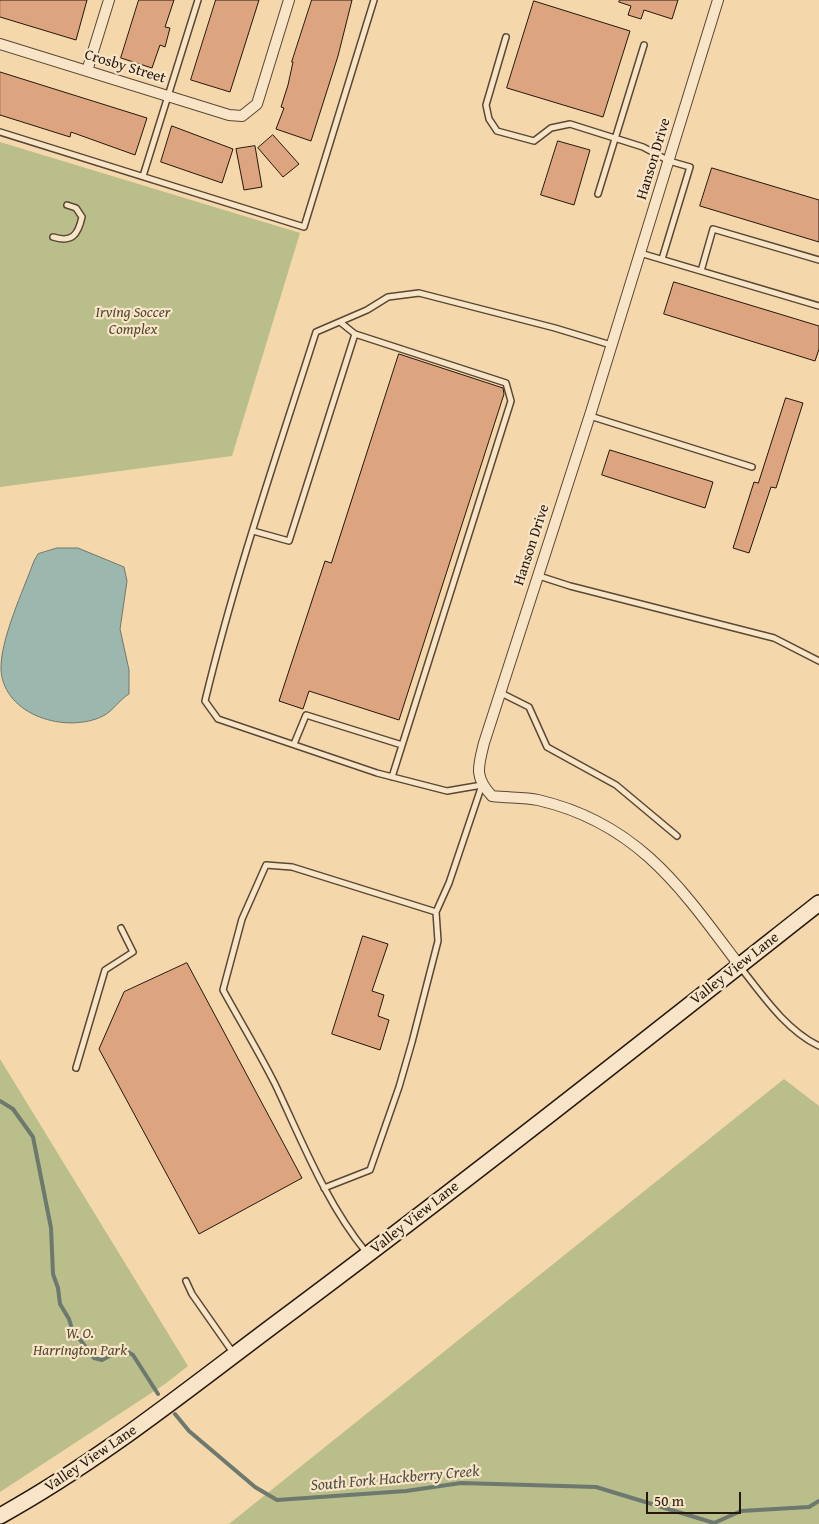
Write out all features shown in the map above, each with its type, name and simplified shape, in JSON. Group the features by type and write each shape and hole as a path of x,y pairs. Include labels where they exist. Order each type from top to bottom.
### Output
{"main road":[{"name":"Valley View Lane","path":"0,1516 30,1500 128,1435 368,1254 819,903"}],"street":[{"path":"87,71 109,0"},
{"name":"Crosby Street","path":"0,44 229,115 242,116 257,104 289,0"},
{"name":"Hanson Drive","path":"482,785 478,769 500,693 590,416 718,0"},
{"path":"482,785 492,796 536,799 596,821 643,851 672,879 695,906 740,965"}],"lane":[{"path":"143,176 198,0"},
{"path":"0,132 304,227 374,0"},
{"path":"506,37 486,105 489,119 497,131 534,141 551,128 570,124 643,147 668,161 690,167 662,259"},
{"path":"598,194 644,45"},
{"path":"53,237 70,240 75,236 79,228 82,218 76,208 67,205"},
{"path":"701,271 713,228 819,260"},
{"path":"640,253 819,306"},
{"path":"324,1188 370,1170 399,1087 438,941 436,912 449,884 482,785 446,791 392,777 218,719 205,701 215,658 316,332 388,297 419,294 554,328 612,345"},
{"path":"340,322 355,334 506,382 511,401 392,777"},
{"path":"254,531 289,541 355,334"},
{"path":"590,416 752,467"},
{"path":"538,576 570,586 774,638 819,661"},
{"path":"500,693 529,706 547,748 616,785 677,836"},
{"path":"294,744 306,716 402,745"},
{"path":"368,1254 350,1232 324,1188 273,1081 223,990 242,919 266,865 292,867 436,912"},
{"path":"76,1068 104,970 133,952 120,928"},
{"path":"740,965 791,1026 808,1040 819,1046"},
{"path":"186,1281 192,1294 234,1355"}],"green space":[{"name":"Irving Soccer Complex","path":"0,142 300,233 232,456 0,487"},
{"name":"W. O. Harrington Park","path":"0,1059 188,1366 165,1384 0,1492"},
{"path":"784,1079 819,1106 819,1524 229,1524"}],"water":[{"path":"57,548 78,548 124,567 127,581 120,629 129,670 129,694 107,714 88,721 72,723 56,721 40,717 25,710 13,699 5,686 1,670 8,630 34,561 38,554"}],"building":[{"path":"0,0 87,0 76,40 0,17"},
{"path":"139,0 174,0 165,27 170,28 165,47 160,45 152,68 121,58"},
{"path":"216,0 259,0 230,92 191,80"},
{"path":"312,0 352,0 338,56 311,141 276,129 284,108 281,107 288,85 292,62"},
{"path":"620,0 678,0 672,19 644,10 641,19 628,15 631,6 619,2"},
{"path":"534,1 630,31 603,117 507,88"},
{"path":"0,72 147,118 135,155 71,132 70,137 0,115"},
{"path":"172,126 233,149 222,183 161,162"},
{"path":"273,135 299,164 283,177 258,148"},
{"path":"558,141 590,150 574,205 541,195"},
{"path":"255,146 262,187 244,190 236,149"},
{"path":"712,168 819,200 819,242 700,206"},
{"path":"674,282 819,326 819,349 815,361 664,314"},
{"path":"399,354 503,388 504,394 399,720 309,691 303,709 279,701 325,561 331,563"},
{"path":"786,398 803,403 776,488 771,487 749,553 733,548 754,482 758,483"},
{"path":"610,450 713,482 705,508 602,475"},
{"path":"363,936 388,944 372,991 384,995 378,1016 389,1020 380,1050 332,1034"},
{"path":"187,963 302,1178 199,1234 99,1049 124,992"}],"waterway":[{"name":"South Fork Hackberry Creek","path":"0,1101 13,1109 33,1137 51,1228 53,1274 58,1288 60,1304 69,1319 72,1329 94,1358 102,1360 123,1349 133,1355 158,1394"},
{"name":"South Fork Hackberry Creek","path":"175,1414 189,1431 255,1487 277,1500 406,1491 461,1483 596,1487 714,1523 741,1511 809,1507 819,1501"}]}
